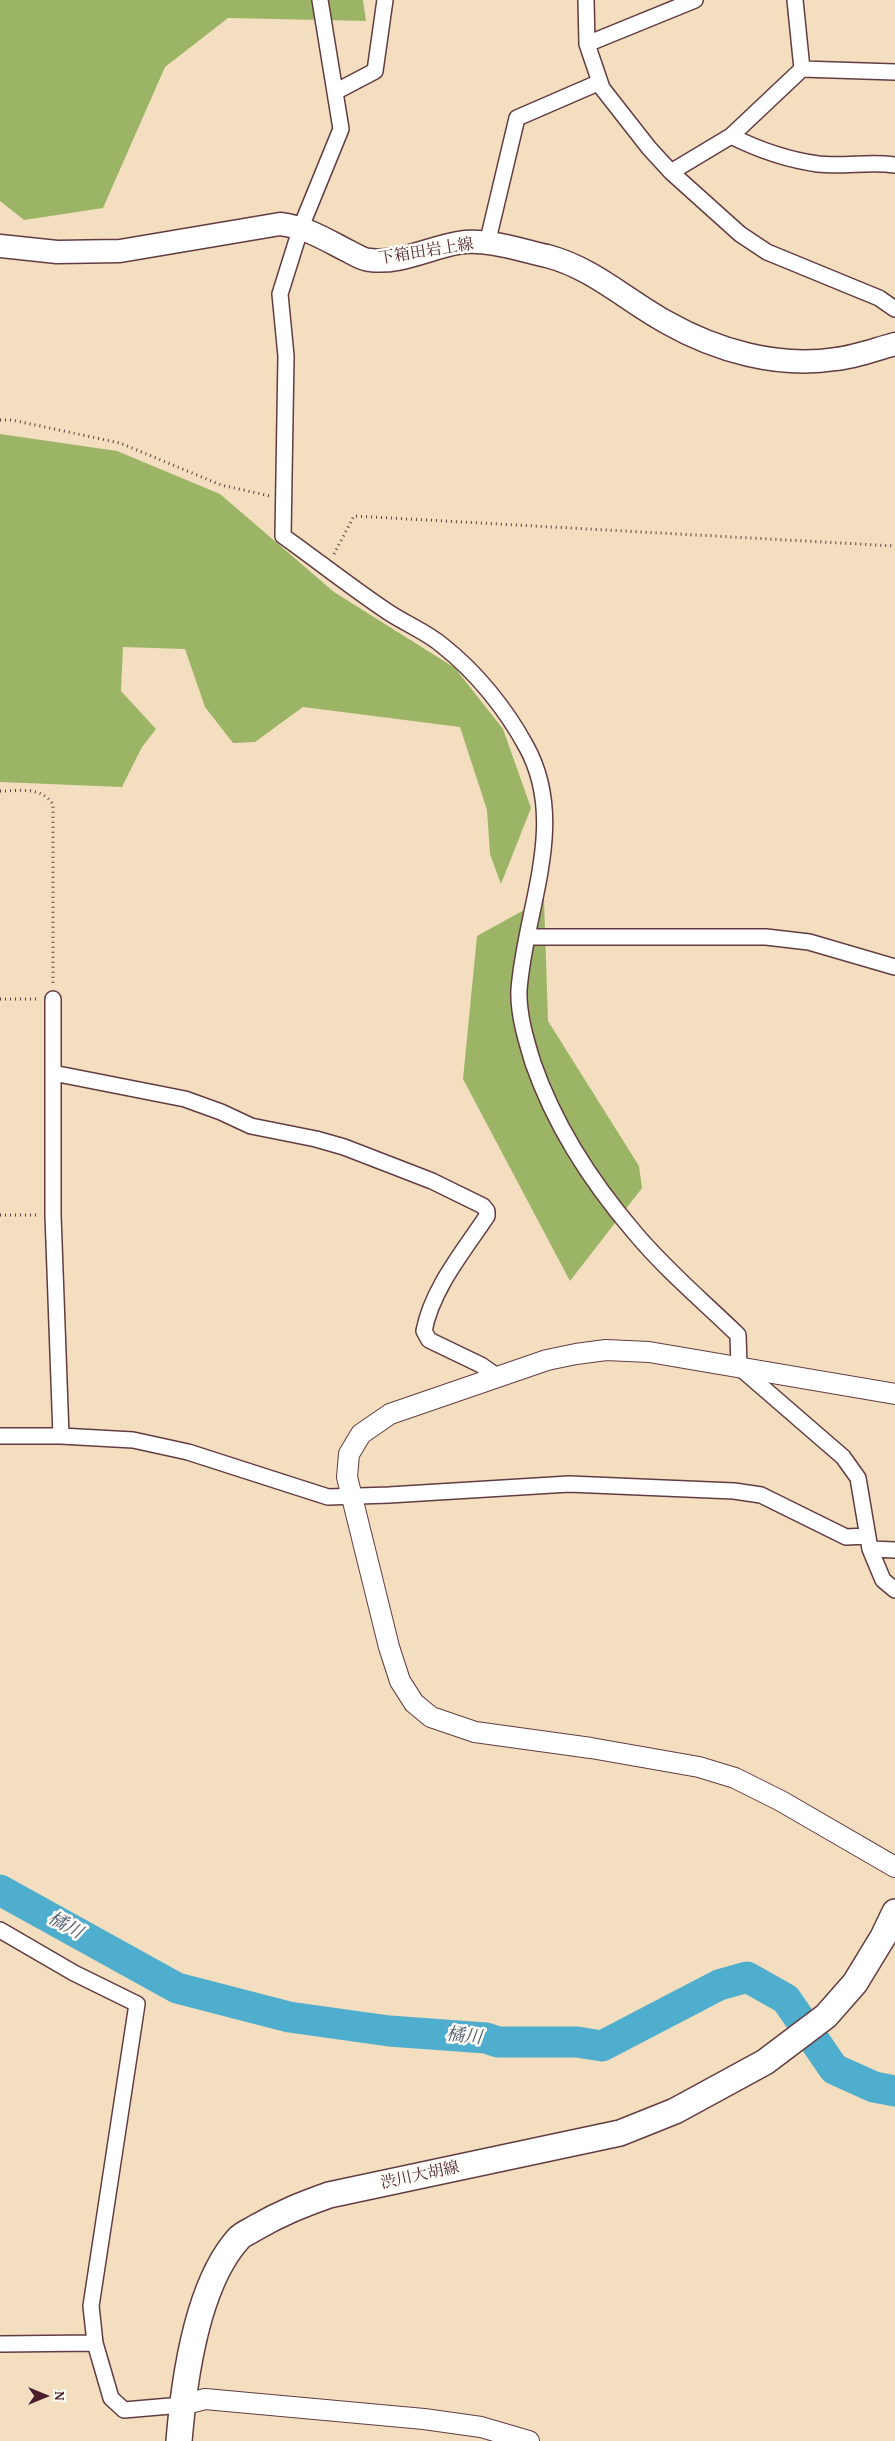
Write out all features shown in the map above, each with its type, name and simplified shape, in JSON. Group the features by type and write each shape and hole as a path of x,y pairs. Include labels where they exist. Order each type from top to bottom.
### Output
{"main road":[{"name":"下箱田岩上線","path":"0,246 57,252 120,250 280,224 301,227 367,260 387,262 458,243 487,244 570,264 605,282 666,322 704,340 768,360 811,362 838,359 895,344"},
{"name":"渋川大胡線","path":"179,2441 182,2405 201,2312 216,2272 240,2237 277,2215 328,2195 620,2133 675,2111 765,2062 826,2016 856,1983 883,1937 895,1912"}],"street":[{"path":"320,0 341,129 301,227 280,294 286,356 282,499 283,536 389,613 442,644 469,669 497,704 526,746 542,785 545,831 519,991 524,1034 541,1086 573,1149 602,1192 636,1235 738,1335 739,1367 843,1457 858,1478 868,1543 883,1580 895,1590"},
{"path":"335,92 375,71 385,0"},
{"path":"586,0 587,44 600,82 649,148 671,172 740,234 767,252 879,298 895,308"},
{"path":"587,44 695,0"},
{"path":"795,0 802,69"},
{"path":"671,172 731,136 802,69 895,72"},
{"path":"487,244 517,118 600,82"},
{"path":"731,136 752,146 819,164 884,163 895,165"},
{"path":"528,937 766,937 809,942 895,967"},
{"path":"53,999 53,1215 61,1436"},
{"path":"53,1073 185,1099 221,1112 250,1126 316,1139 344,1147 432,1181 483,1206 487,1211 487,1216 444,1281 427,1316 424,1331 429,1340 481,1365 498,1377"},
{"path":"895,1394 649,1352 606,1350 547,1360 390,1414 361,1434 349,1454 347,1477 389,1647 400,1681 414,1703 431,1717 474,1732 591,1748 700,1767 735,1778 781,1801 895,1867"},
{"path":"0,1436 61,1436 133,1440 188,1452 328,1497 569,1484 734,1491 761,1495 846,1537 895,1550"},
{"path":"0,1930 74,1973 138,2004 91,2306 95,2343 111,2398 124,2410 182,2405 205,2399 424,2419 481,2426 529,2441"},
{"path":"0,2344 95,2343"}],"path":[{"path":"0,420 12,420 120,443 221,486 282,499"},
{"path":"326,567 354,516 895,546"},
{"path":"0,791 39,791 47,796 53,804 53,999 0,999"},
{"path":"0,1215 53,1215"}],"green space":[{"path":"0,0 363,0 366,21 228,18 165,67 103,208 24,220 0,201"},
{"path":"0,434 117,451 220,494 334,592 455,668 503,729 531,808 501,884 490,854 487,810 460,727 303,707 255,742 233,743 205,707 185,649 123,647 121,691 156,729 142,747 122,787 0,782"},
{"path":"544,899 548,1021 639,1166 642,1188 570,1281 463,1079 477,936"}],"waterway":[{"name":"橘川","path":"0,1890 177,1988 289,2017 389,2031 486,2038 498,2042 577,2042 602,2046 719,1985 747,1977 786,1999 834,2069 874,2087 895,2091"}]}
